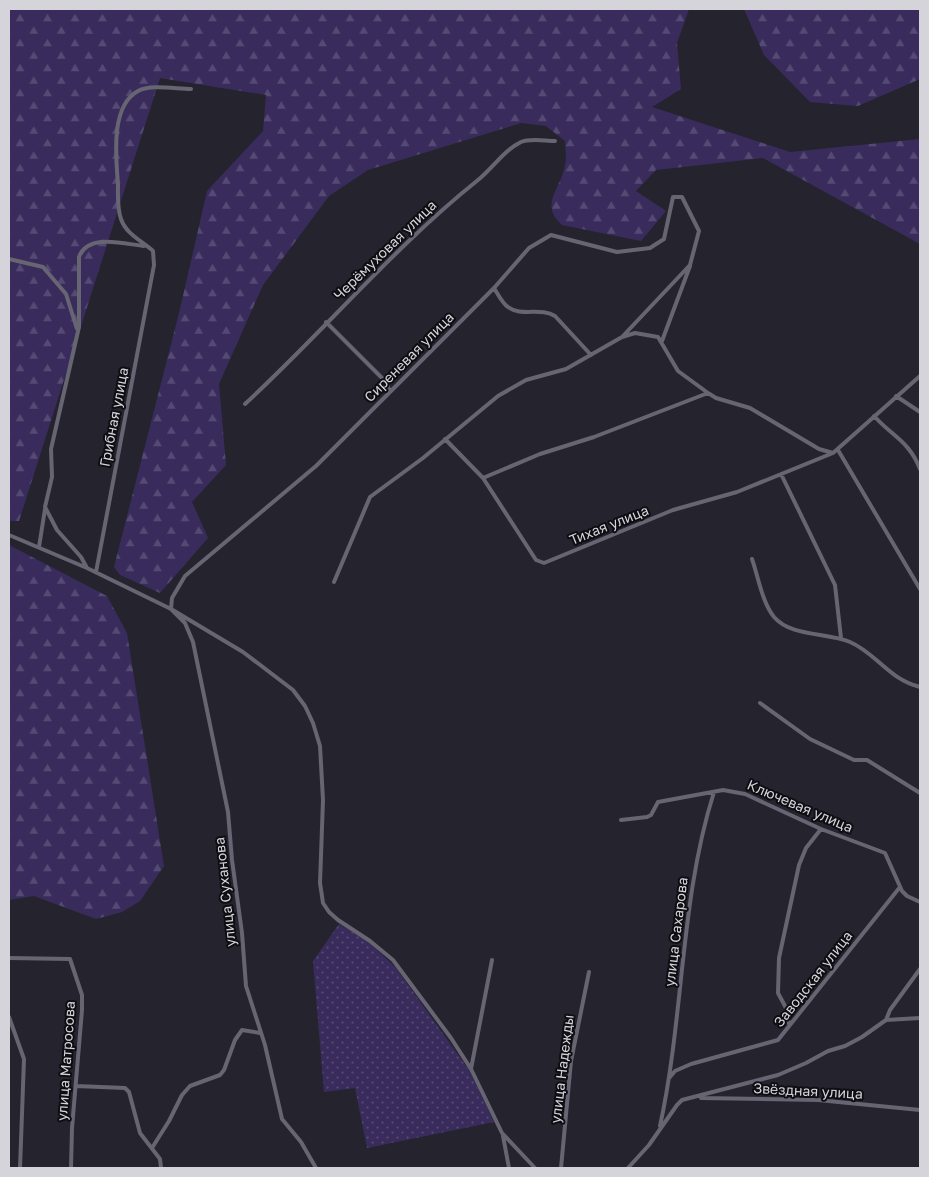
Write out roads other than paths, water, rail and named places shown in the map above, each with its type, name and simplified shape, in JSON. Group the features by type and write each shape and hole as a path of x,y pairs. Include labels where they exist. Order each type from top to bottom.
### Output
{"street":[{"path":"144,246 121,220 116,137 121,111 131,97 145,89 191,89"},
{"name":"Черёмуховая улица","path":"245,404 296,356 326,322 443,208 484,175 503,154 523,141 555,141"},
{"name":"Сиреневая улица","path":"171,608 172,598 185,576 316,466 494,288 529,248 551,235 617,252 655,246 664,239 673,197 682,197 699,231 690,265"},
{"path":"39,547 52,477 51,449 78,331 79,257 81,250 97,241 144,246"},
{"name":"Грибная улица","path":"96,572 154,265 153,251 144,246"},
{"path":"9,259 43,267 66,294 78,331"},
{"path":"622,338 690,265"},
{"path":"662,341 690,265"},
{"path":"494,288 505,304 513,310 548,312 555,316 591,355"},
{"path":"326,322 386,382 390,390 389,394"},
{"path":"334,582 370,496 445,439 490,401 516,385 566,369 622,338 636,334 658,337 678,371 716,398 750,408 812,445 833,453"},
{"name":"Тихая улица","path":"445,439 483,478 536,560 544,563 673,510 737,492 833,453 920,376"},
{"path":"483,478 540,454 594,436 708,393"},
{"path":"896,396 920,412"},
{"path":"874,416 886,429 904,440 920,469"},
{"path":"838,450 920,589"},
{"path":"781,474 835,586 840,638"},
{"path":"45,507 57,530 81,557 87,568"},
{"path":"9,535 96,572 171,608 243,652 293,690 305,706 313,723 320,746 324,800 320,883 323,903 334,916 393,960 451,1038 471,1069 502,1133 509,1168"},
{"path":"752,559 769,610 774,618 799,630 840,638 854,643 891,674 906,684 920,687"},
{"name":"улица Суханова","path":"171,608 190,632 198,662 228,812 246,986 282,1119 301,1142 316,1168"},
{"path":"760,703 810,739 854,760 867,760 920,793"},
{"name":"Ключевая улица","path":"621,820 647,818 651,815 658,802 670,799 723,790 745,794 820,829 885,853 906,896 920,902"},
{"name":"улица Сахарова","path":"660,1128 670,1077 696,862 714,792"},
{"path":"789,1024 786,1008 778,993 779,958 799,865 806,848 820,829"},
{"name":"Заводская улица","path":"670,1077 675,1071 691,1064 778,1040 787,1032 789,1024 900,887"},
{"name":"улица Матросова","path":"9,958 70,958 82,995 71,1168"},
{"path":"471,1069 492,960"},
{"path":"886,1020 890,1010 920,969"},
{"name":"улица Надежды","path":"561,1168 571,1061 589,972"},
{"path":"9,1017 24,1059 20,1168"},
{"path":"628,1168 649,1145 676,1104 682,1100 753,1083 794,1069 828,1050 862,1037 886,1020 920,1018"},
{"path":"152,1148 170,1122 182,1095 190,1086 220,1075 224,1070 235,1040 242,1030 260,1033"},
{"path":"76,1086 125,1088 129,1092 140,1133 160,1159 161,1168"},
{"name":"Звёздная улица","path":"694,1098 818,1100 920,1110"},
{"path":"502,1133 535,1168"}]}
